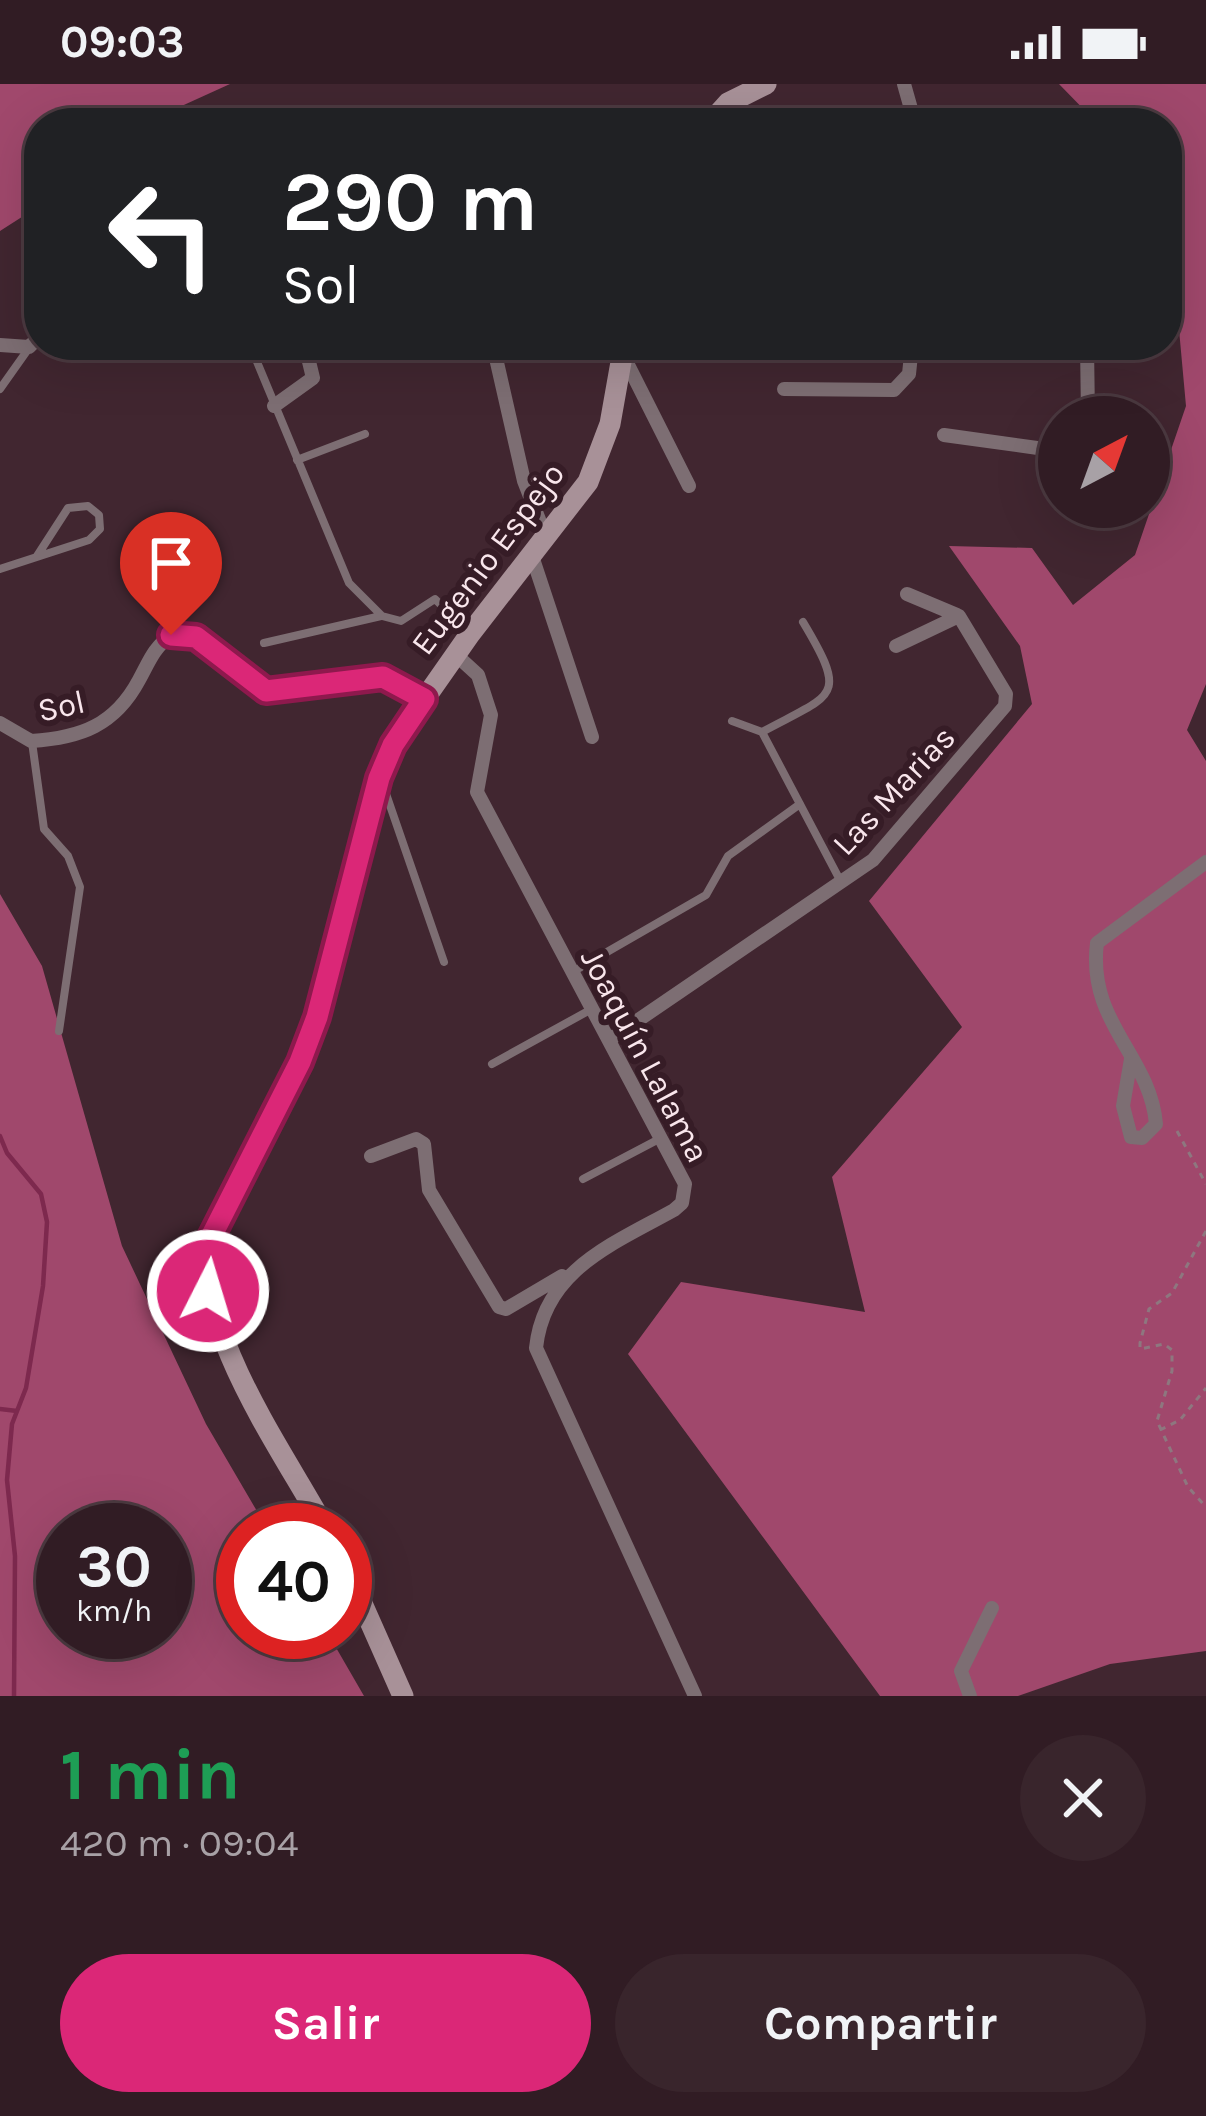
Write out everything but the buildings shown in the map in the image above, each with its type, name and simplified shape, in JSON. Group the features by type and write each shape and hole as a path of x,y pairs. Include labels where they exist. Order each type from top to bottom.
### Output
{"street":[{"path":"724,108 766,84"},
{"path":"274,406 313,378 308,360"},
{"path":"496,360 540,549 592,737"},
{"name":"Eugenio Espejo","path":"311,1503 224,1341 205,1262 211,1237 300,1062 317,1017 379,778 393,745 596,466 617,397 622,360"},
{"path":"628,360 689,486"},
{"path":"784,389 894,390 909,374 910,360"},
{"path":"1089,360 1090,396"},
{"path":"944,435 1038,448"},
{"path":"908,594 957,615"},
{"path":"896,646 957,615"},
{"name":"Las Marias","path":"609,1040 873,860 1005,706 1006,694 957,615"},
{"name":"Sol","path":"0,723 31,741 99,728 122,708 152,650 171,635 196,637 266,691 383,677 424,699"},
{"name":"Joaquín Lalama","path":"455,654 478,675 491,715 477,792 685,1184 682,1203 567,1274 538,1327 536,1348 695,1696"},
{"path":"1131,1059 1123,1106 1131,1137 1142,1138 1156,1124 1155,1108 1093,977 1097,943 1206,862"},
{"path":"370,1156 416,1139 424,1144 429,1190 500,1307 506,1310 567,1274"},
{"path":"970,1696 961,1671 992,1608"},
{"path":"372,1626 403,1696"}],"lane":[{"path":"0,388 24,356"},
{"path":"256,360 349,583 382,616"},
{"path":"297,460 365,434"},
{"path":"0,568 37,556 89,539 100,529 99,515 88,506 68,508 37,556"},
{"path":"264,643 382,616 401,621 435,599 470,634"},
{"path":"763,732 823,700 830,689 829,666 802,622"},
{"path":"732,721 763,732 842,883"},
{"path":"31,741 44,829 68,856 80,887 59,1031"},
{"path":"379,778 444,962"},
{"path":"572,971 706,896 728,856 800,804"},
{"path":"491,1064 592,1009"},
{"path":"584,1179 661,1138"}],"path":[{"path":"1178,1132 1206,1184"},
{"path":"1206,1231 1172,1293 1144,1320 1140,1348 1164,1344 1172,1350 1160,1430 1188,1487 1206,1508"},
{"path":"1160,1430 1180,1420 1206,1388"}],"shaded area":[{"path":"0,84 230,84 177,108 24,108 24,216 0,231"},
{"path":"1059,84 1206,84 1206,684 1187,730 1206,761 1206,1651 1110,1664 1018,1696 880,1696 628,1354 681,1282 865,1312 832,1177 962,1027 869,901 1032,704 1020,646 949,546 1032,548 1073,605 1135,555 1144,528 1170,528 1170,453 1186,406 1182,108 1082,108"},
{"path":"0,894 42,966 122,1246 206,1424 252,1503 216,1503 216,1659 343,1659 364,1696 0,1696"}],"waterway":[{"path":"0,1136 7,1153 41,1194 47,1222 43,1286 26,1388 12,1424 7,1480 15,1556 14,1696"},
{"path":"0,1409 17,1411"}],"route":[{"path":"171,635 196,637 266,691 383,677 424,699 393,745 379,778 348,882 317,1017 300,1062 211,1237 205,1262 208,1291"}]}
